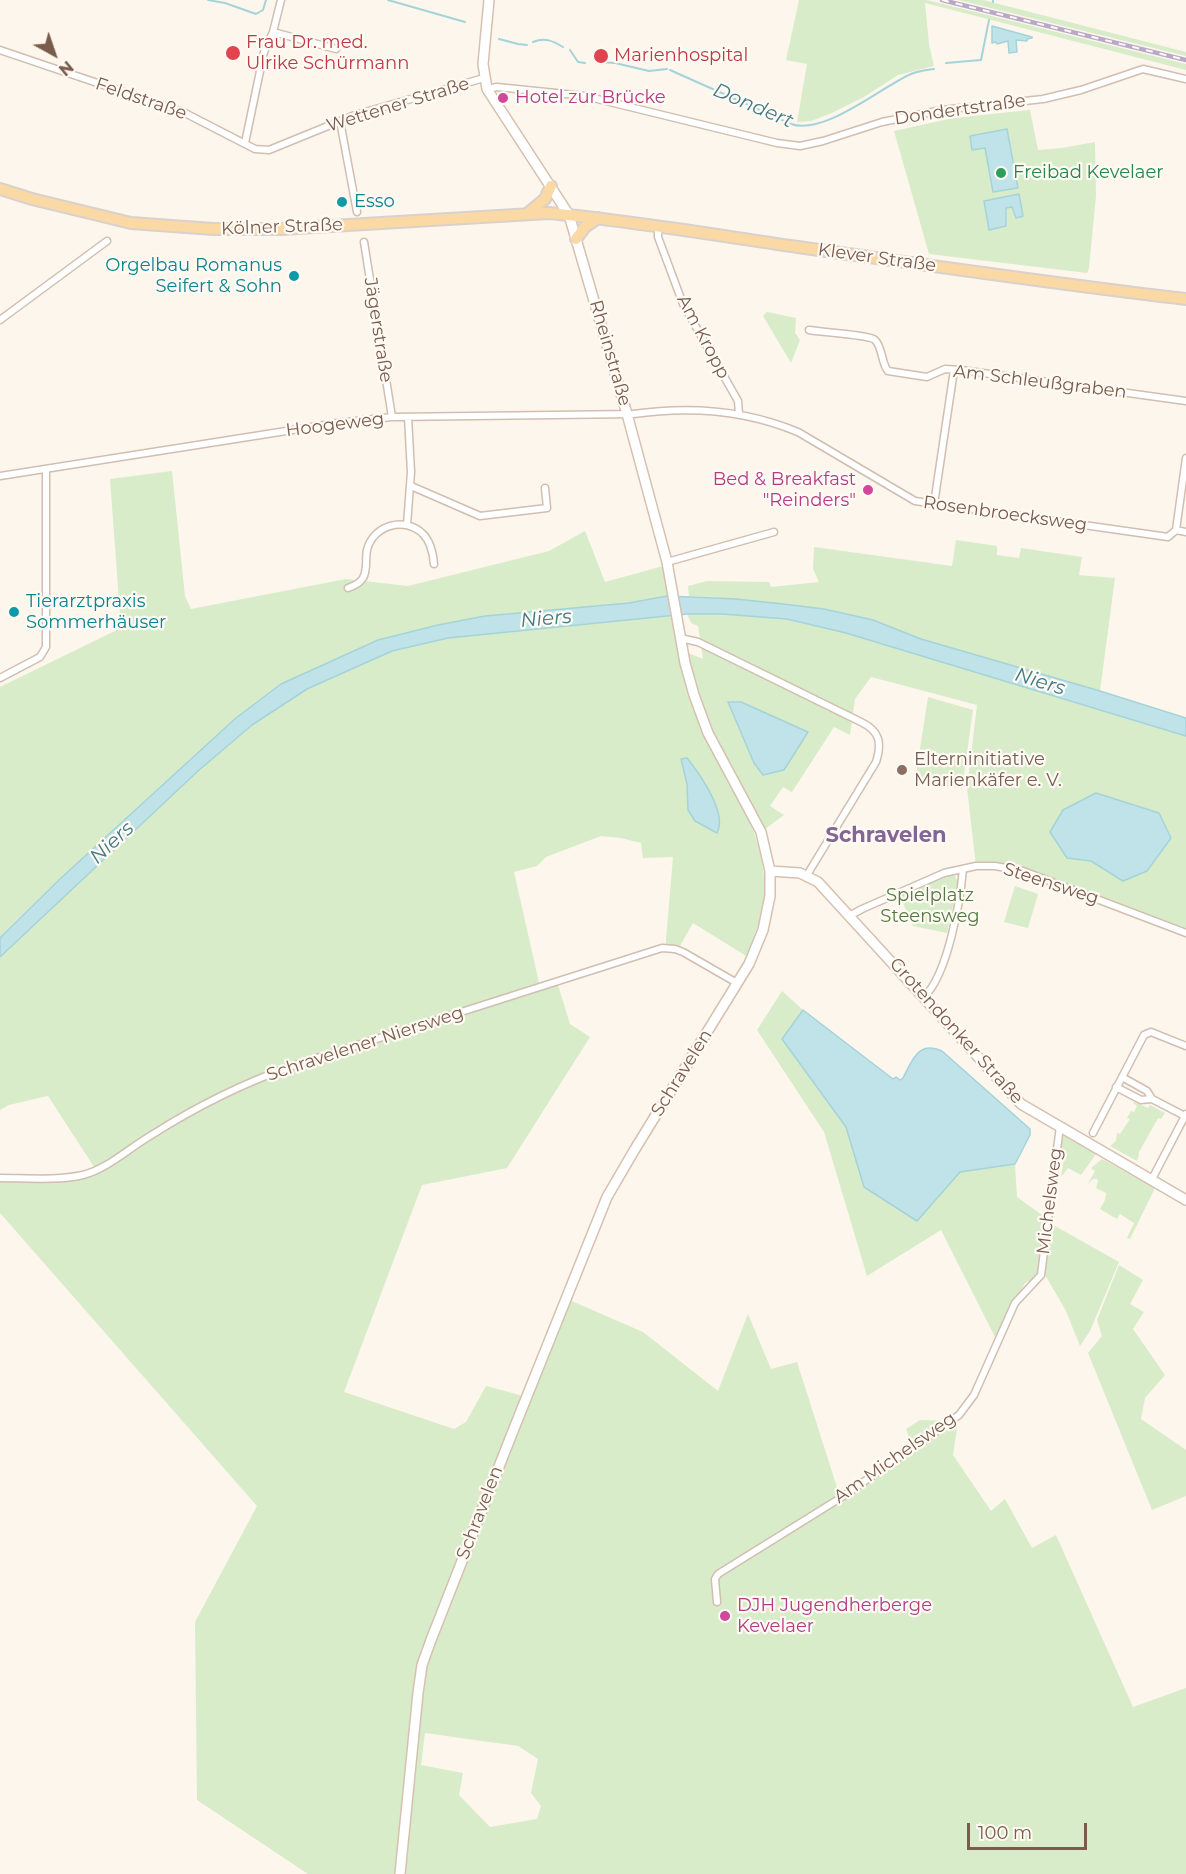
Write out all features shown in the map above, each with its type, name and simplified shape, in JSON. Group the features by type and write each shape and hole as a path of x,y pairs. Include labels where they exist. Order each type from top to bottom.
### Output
{"main road":[{"name":"Rheinstraße","path":"489,0 483,64 487,89 569,215 667,562 680,638"},
{"path":"526,215 545,199 552,186"},
{"name":"Kölner Straße","path":"0,189 32,200 131,223 213,229 281,229 549,213 569,215"},
{"name":"Klever Straße","path":"569,215 658,225 797,247 1186,300"},
{"path":"576,239 585,227 598,218"},
{"name":"Schravelen","path":"400,1874 418,1693 422,1665 431,1640 607,1197 737,983 763,930 770,896 770,871 761,832 701,715 680,638"},
{"path":"770,871 807,875"},
{"name":"Grotendonker Straße","path":"807,875 818,882 1015,1098 1031,1111 1186,1200"}],"street":[{"path":"245,143 264,52 273,32 281,0"},
{"path":"273,32 336,49"},
{"name":"Feldstraße","path":"0,50 183,112 245,143"},
{"name":"Dondertstraße","path":"487,89 497,87 585,96 777,143 800,146 882,122 942,110 1043,99 1088,88 1143,69 1186,79"},
{"name":"Wettener Straße","path":"245,143 255,149 269,150 340,120 484,78"},
{"path":"340,120 357,212"},
{"name":"Am Kropp","path":"658,225 658,237 683,304 738,401 740,414"},
{"path":"0,320 108,241"},
{"name":"Jägerstraße","path":"364,242 392,417"},
{"name":"Am Schleußgraben","path":"809,330 871,338 878,346 888,371 927,377 945,369 1186,401"},
{"path":"934,504 954,370"},
{"name":"Rosenbroecksweg","path":"627,414 696,410 740,414 779,424 798,432 915,501 1168,537 1176,530 1186,532"},
{"name":"Hoogeweg","path":"0,476 337,423 392,417 627,414"},
{"path":"407,525 411,486 408,417"},
{"path":"1176,530 1186,458"},
{"path":"0,678 37,659 45,651 46,469"},
{"path":"411,486 480,516 548,508 545,488"},
{"path":"348,588 358,584 363,578 366,570 366,551 376,534 392,525 407,525 418,530 428,541 433,552 434,564"},
{"path":"667,562 774,532"},
{"path":"680,638 698,642 861,722 878,735 880,741 876,762 807,875"},
{"name":"Steensweg","path":"849,916 944,873 995,866 1023,871 1186,933"},
{"path":"924,997 934,983 947,950 960,898 963,869"},
{"name":"Schravelener Niersweg","path":"0,1178 81,1176 96,1171 150,1135 249,1082 298,1064 662,948 683,952 737,983"},
{"path":"1094,1133 1146,1033 1151,1032 1186,1046"},
{"path":"1122,1077 1147,1091 1152,1099"},
{"path":"1116,1087 1142,1100 1152,1099 1186,1115 1152,1179"},
{"name":"Michelsweg","path":"1041,1275 1060,1126"},
{"name":"Am Michelsweg","path":"717,1602 715,1579 718,1574 842,1497 959,1415 974,1395 1015,1303 1041,1275"}],"green space":[{"path":"799,0 927,0 1186,64 1186,70 925,3 929,44 934,66 898,75 864,97 832,113 811,121 797,122 807,64 786,60"},
{"path":"958,0 983,0 1186,52 1186,56"},
{"name":"Freibad Kevelaer","path":"1030,110 1038,150 1095,142 1096,196 1087,273 929,254 894,131 953,118"},
{"path":"767,312 796,318 795,333 800,340 791,363 763,316"},
{"path":"172,471 185,596 191,609 346,579 408,586 549,551 585,531 605,582 663,566 667,596 629,603 485,616 438,625 378,641 281,684 236,718 60,879 0,938 0,687 121,628 110,479"},
{"path":"956,540 997,546 997,555 1019,558 1021,548 1082,557 1079,575 1115,578 1100,691 921,639 873,620 824,609 689,596 688,586 707,581 769,582 771,587 819,582 813,569 814,547 952,566"},
{"path":"687,614 787,619 846,633 1186,736 1186,933 1023,871 976,866 967,788 977,705 871,677 855,699 850,735 834,727 792,792 783,787 770,806 784,815 761,832 734,784 758,845 764,877 763,910 753,940 751,959 693,923 676,953 665,951 673,857 643,858 641,843 601,836 546,857 537,866 514,872 540,987 557,982 570,1024 590,1037 507,1168 422,1185 344,1392 454,1429 466,1422 486,1386 527,1397 567,1299 643,1332 718,1391 748,1314 771,1369 797,1362 842,1503 912,1446 906,1429 920,1420 958,1421 953,1455 991,1511 1005,1499 1032,1548 1056,1535 1133,1707 1186,1688 1186,1874 308,1874 197,1800 195,1622 257,1506 0,1213 0,1178 59,1177 96,1170 48,1096 9,1105 0,1110 0,957 198,771 252,725 307,689 392,651 448,638 671,615 685,681 694,695 697,693 688,653 703,659 698,626 691,623","holes":["741,702 808,732 784,770","425,1733 518,1746 538,1759 531,1793 541,1806 537,1819 490,1827 459,1795 463,1773 421,1765"]},
{"path":"928,697 973,710 962,789 915,781"},
{"name":"Spielplatz Steensweg","path":"952,875 958,882 947,933 913,926 900,896"},
{"path":"1015,886 1038,894 1028,928 1004,922"},
{"path":"782,991 803,1010 783,1039 846,1127 864,1187 914,1219 960,1172 1015,1164 1017,1197 1046,1218 1046,1225 1055,1226 1119,1262 1090,1331 1080,1346 1066,1311 1044,1273 1025,1283 996,1339 941,1230 867,1276 824,1132 757,1030"},
{"path":"1134,1102 1148,1108 1150,1105 1165,1113 1161,1119 1158,1118 1138,1154 1137,1161 1110,1146 1116,1141 1117,1133 1120,1134 1130,1119 1127,1118 1131,1111 1134,1112 1137,1106"},
{"path":"1064,1136 1096,1154 1081,1175 1068,1168 1061,1177 1065,1151 1060,1147 1061,1138"},
{"path":"1102,1159 1155,1188 1130,1239 1127,1238 1134,1223 1120,1214 1117,1219 1100,1209 1106,1193 1096,1188 1097,1179 1093,1179 1088,1184 1095,1171 1091,1168"},
{"path":"1119,1265 1143,1280 1130,1304 1144,1312 1133,1329 1165,1375 1145,1398 1141,1419 1186,1450 1186,1496 1152,1510 1088,1353 1102,1336 1097,1320"}],"water":[{"path":"992,26 1032,38 1027,41 1016,40 1017,52 1009,53 1008,41 992,43"},
{"path":"1007,129 1018,188 993,192 985,148 972,150 970,136"},
{"path":"1019,194 1023,216 1016,218 1012,207 1006,208 1006,226 989,230 984,201"},
{"name":"Niers","path":"667,596 783,604 824,609 873,620 921,639 1186,718 1186,736 846,633 787,619 687,614 448,638 392,651 307,689 252,725 198,771 0,957 0,938 60,879 236,718 281,684 378,640 438,625 485,616 629,603"},
{"path":"728,702 741,702 808,732 784,770 763,775 754,763"},
{"path":"687,758 705,783 716,804 719,815 717,833 695,821 688,810 687,784 681,759"},
{"path":"1096,793 1159,813 1171,838 1147,871 1123,881 1091,861 1067,858 1050,832 1063,810"},
{"path":"803,1010 893,1079 903,1078 913,1059 921,1050 934,1048 942,1051 1030,1129 1030,1135 1015,1164 960,1172 917,1221 864,1187 846,1127 782,1039"}],"waterway":[{"name":"Dondert","path":"208,0 225,3 256,14 263,10 266,0"},
{"name":"Dondert","path":"388,0 465,22"},
{"name":"Dondert","path":"946,63 981,60 989,20"},
{"name":"Dondert","path":"499,39 527,45"},
{"name":"Dondert","path":"533,42 549,40 563,47"},
{"name":"Dondert","path":"570,50 578,62 585,63"},
{"name":"Dondert","path":"596,62 615,63 649,71 667,69"},
{"name":"Dondert","path":"670,70 791,124 804,126 836,117 911,74 934,69"}],"railway":[{"path":"942,0 1186,60"}],"place":[{"name":"Frau Dr. med. Ulrike Schürmann","path":"233,53"},
{"name":"Marienhospital","path":"601,56"},
{"name":"Hotel zur Brücke","path":"503,98"},
{"name":"Freibad Kevelaer","path":"1001,173"},
{"name":"Esso","path":"342,202"},
{"name":"Orgelbau Romanus Seifert & Sohn","path":"294,276"},
{"name":"Bed & Breakfast \"Reinders\"","path":"868,490"},
{"name":"Tierarztpraxis Sommerhäuser","path":"14,612"},
{"name":"Elterninitiative Marienkäfer e. V.","path":"902,770"},
{"name":"DJH Jugendherberge Kevelaer","path":"725,1616"}],"district":[{"name":"Schravelen","path":"886,836"}]}
